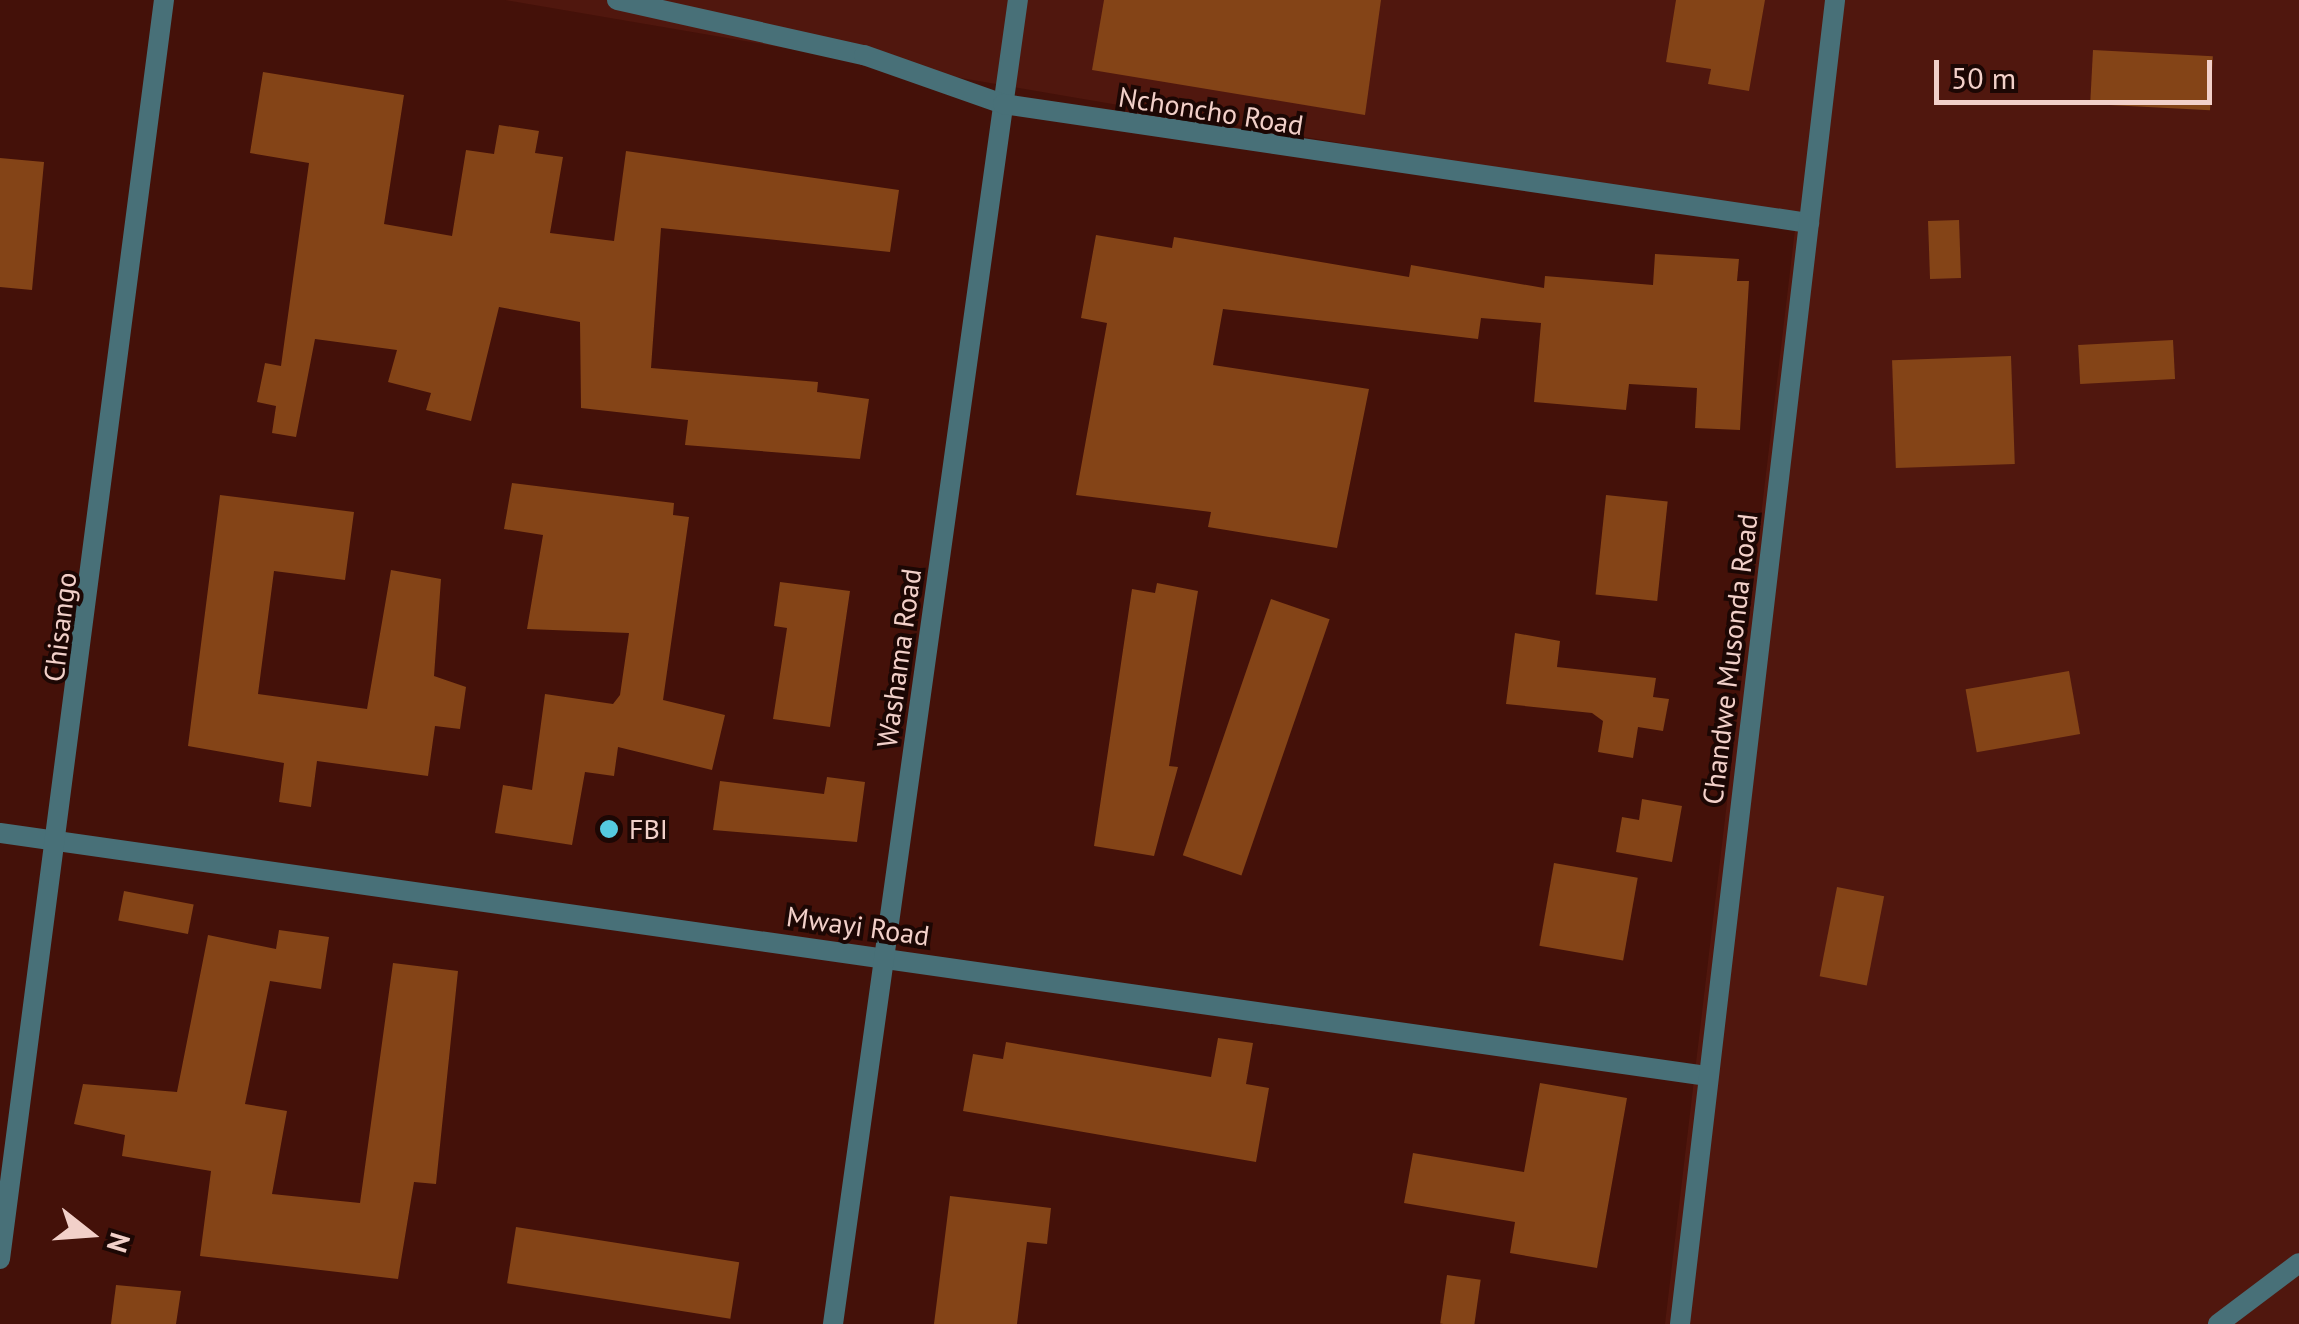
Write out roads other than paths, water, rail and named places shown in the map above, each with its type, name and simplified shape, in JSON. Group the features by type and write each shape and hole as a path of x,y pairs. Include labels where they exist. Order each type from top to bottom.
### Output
{"street":[{"name":"Chisango","path":"0,1259 61,841 164,0"},
{"name":"Nchoncho Road","path":"617,0 864,55 1004,104 1809,223"},
{"name":"Washama Road","path":"833,1324 1018,0"},
{"name":"Chandwe Musonda Road","path":"1680,1324 1834,0"},
{"name":"Mwayi Road","path":"0,832 1708,1076"},
{"path":"2218,1324 2299,1263"}],"place":[{"name":"FBI","path":"609,829"}]}
